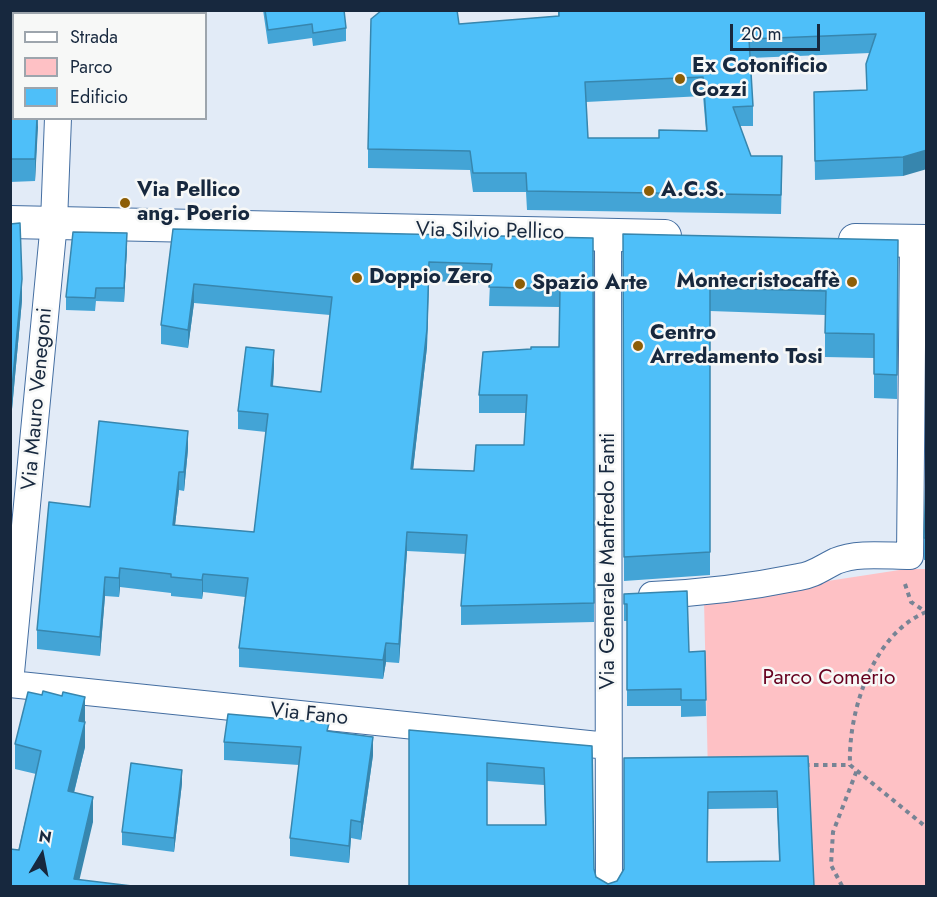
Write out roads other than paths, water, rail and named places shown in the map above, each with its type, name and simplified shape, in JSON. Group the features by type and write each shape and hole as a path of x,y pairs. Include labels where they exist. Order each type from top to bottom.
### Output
{"street":[{"name":"Via Mauro Venegoni","path":"10,684 54,222 58,120"},
{"name":"Via Silvio Pellico","path":"10,222 690,236"},
{"name":"Via Generale Manfredo Fanti","path":"608,235 609,886"},
{"path":"609,596 702,593 801,577 820,571 837,560 852,557 910,556 920,241 831,239"},
{"name":"Via Fano","path":"10,684 608,746"}],"place":[{"name":"Ex Cotonificio Cozzi","path":"680,79"},
{"name":"A.C.S.","path":"649,191"},
{"name":"Via Pellico ang. Poerio","path":"125,203"},
{"name":"Doppio Zero","path":"357,278"},
{"name":"Montecristocaffè","path":"852,282"},
{"name":"Spazio Arte","path":"520,284"},
{"name":"Centro Arredamento Tosi","path":"638,346"}],"park label":[{"name":"Parco Comerio","path":"829,679"}]}
